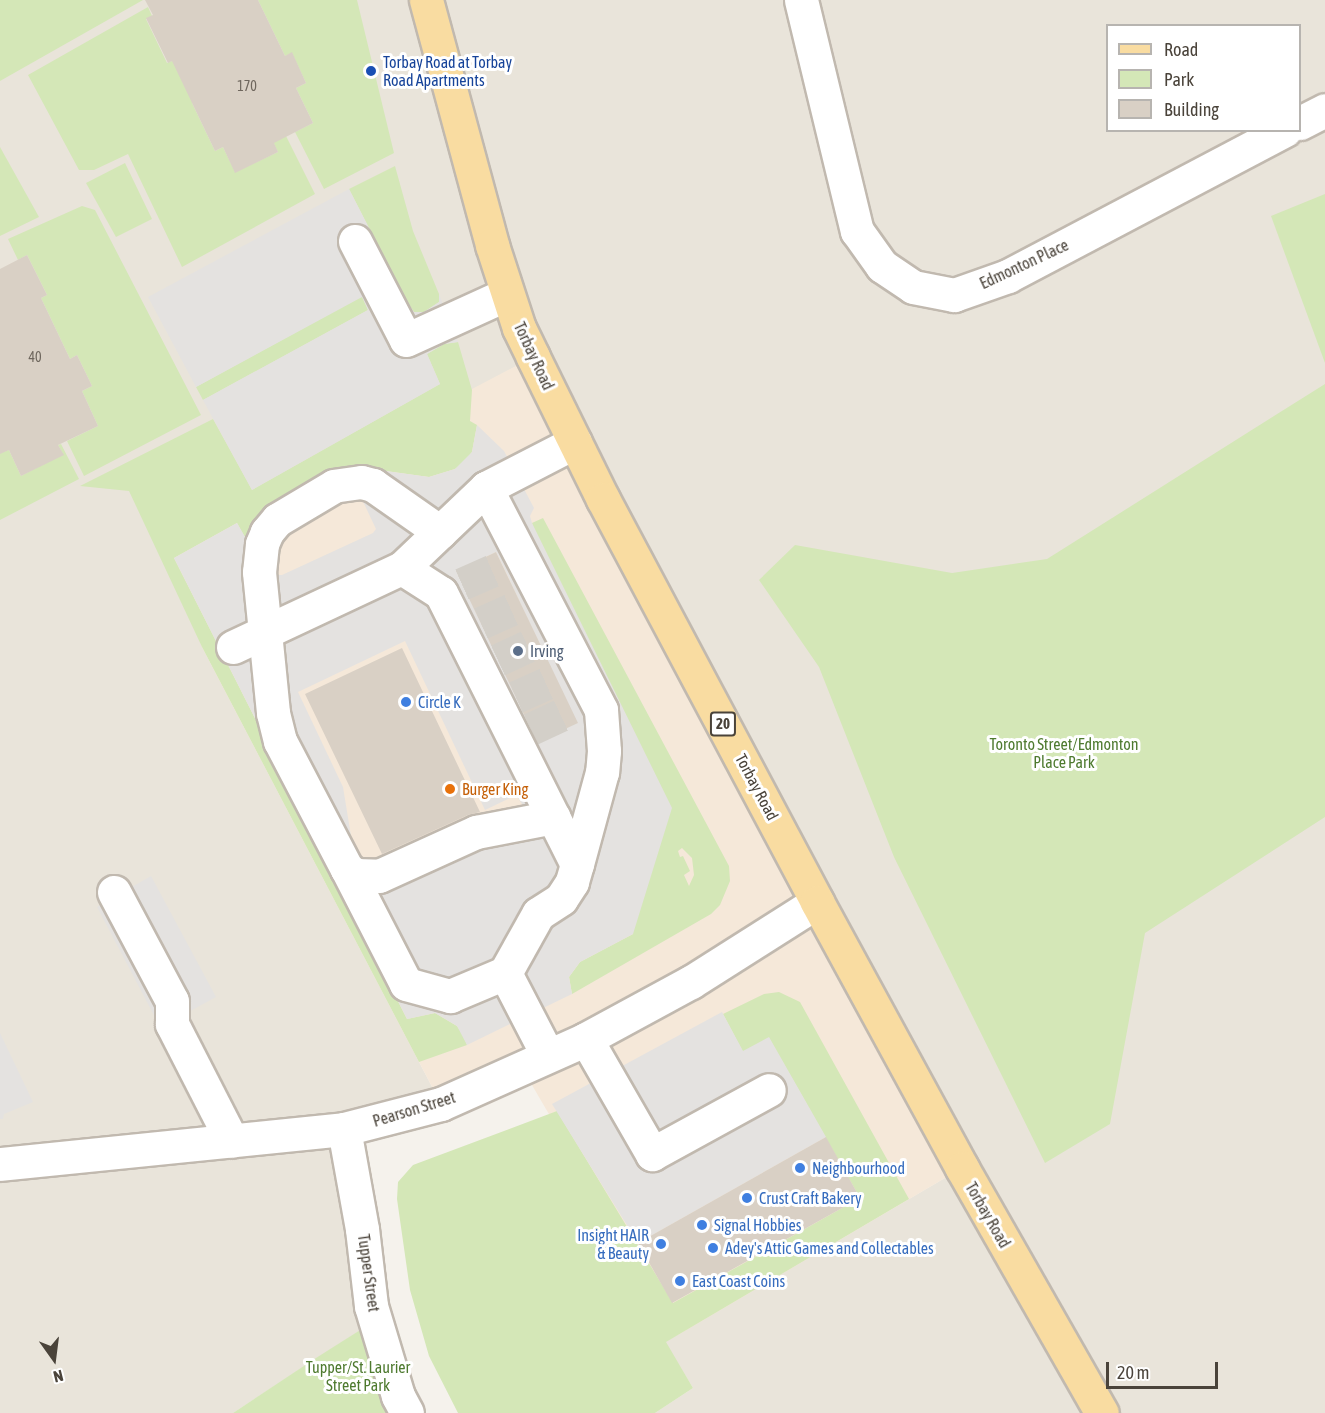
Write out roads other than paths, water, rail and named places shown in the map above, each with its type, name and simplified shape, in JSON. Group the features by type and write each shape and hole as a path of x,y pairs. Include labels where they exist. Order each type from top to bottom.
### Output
{"main road":[{"name":"Torbay Road","path":"426,0 507,294 519,327 575,442 817,902 962,1168 1102,1413"}],"street":[{"name":"Edmonton Place","path":"801,0 857,231 882,266 913,287 954,295 1008,276 1281,132"},
{"path":"1301,122 1325,110"},
{"path":"355,241 406,339 507,294"},
{"path":"233,647 402,568 486,488 575,442"},
{"path":"440,532 373,485 361,482 334,486 277,520 267,532 262,544 259,572 273,713 280,741 406,984 450,996 506,973 538,914 561,899 572,882 602,772 601,710 583,705 513,562 486,488"},
{"path":"402,568 452,588 522,733 554,818 577,864"},
{"path":"347,869 356,875 380,876 476,832 554,818"},
{"path":"114,892 172,1001 172,1024 232,1141"},
{"name":"Pearson Street","path":"0,1164 344,1129 441,1104 586,1039 691,982 817,902"},
{"path":"506,973 549,1056"},
{"path":"586,1039 652,1154 769,1090"},
{"name":"Tupper Street","path":"344,1129 362,1228 371,1306 398,1396 407,1413"}],"tunnel":[{"path":"462,584 503,566"},
{"path":"481,623 521,605"},
{"path":"498,660 539,641"},
{"path":"516,697 556,679"},
{"path":"531,729 572,710"}],"place":[{"name":"Torbay Road at Torbay Road Apartments","path":"371,71"},
{"name":"Irving","path":"518,651"},
{"name":"Circle K","path":"406,702"},
{"name":"Burger King","path":"450,789"},
{"name":"Neighbourhood","path":"800,1168"},
{"name":"Crust Craft Bakery","path":"747,1198"},
{"name":"Signal Hobbies","path":"702,1225"},
{"name":"Insight HAIR & Beauty","path":"661,1244"},
{"name":"Adey's Attic Games and Collectables","path":"713,1248"},
{"name":"East Coast Coins","path":"680,1281"}],"park label":[{"name":"Toronto Street/Edmonton Place Park","path":"1064,753"},
{"name":"Tupper/St. Laurier Street Park","path":"358,1376"}]}
